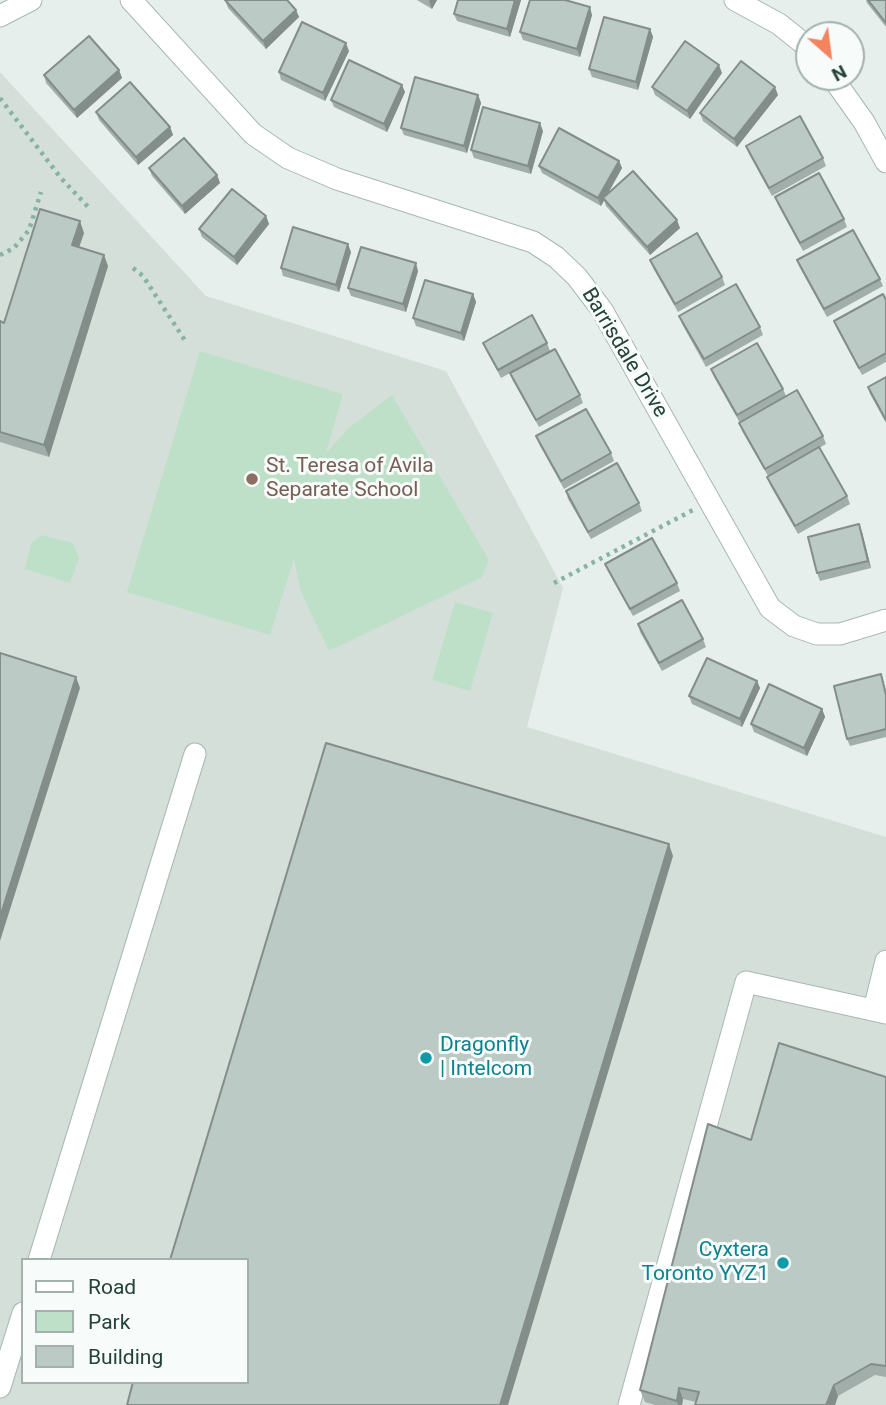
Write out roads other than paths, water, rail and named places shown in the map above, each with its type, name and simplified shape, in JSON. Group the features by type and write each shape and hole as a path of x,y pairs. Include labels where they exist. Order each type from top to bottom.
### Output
{"street":[{"path":"0,16 31,0"},
{"name":"Barrisdale Drive","path":"131,0 253,134 288,158 337,179 533,242 556,257 577,277 602,310 770,608 794,626 817,634 840,634 886,620"},
{"path":"736,0 779,24 795,37"},
{"path":"842,91 864,122 886,162"},
{"path":"40,1258 195,754"},
{"path":"629,1405 746,982 880,1012 886,961"},
{"path":"0,1387 21,1319"}],"place":[{"name":"St. Teresa of Avila Separate School","path":"252,479"},
{"name":"Dragonfly | Intelcom","path":"426,1058"},
{"name":"Cyxtera Toronto YYZ1","path":"783,1263"}]}
